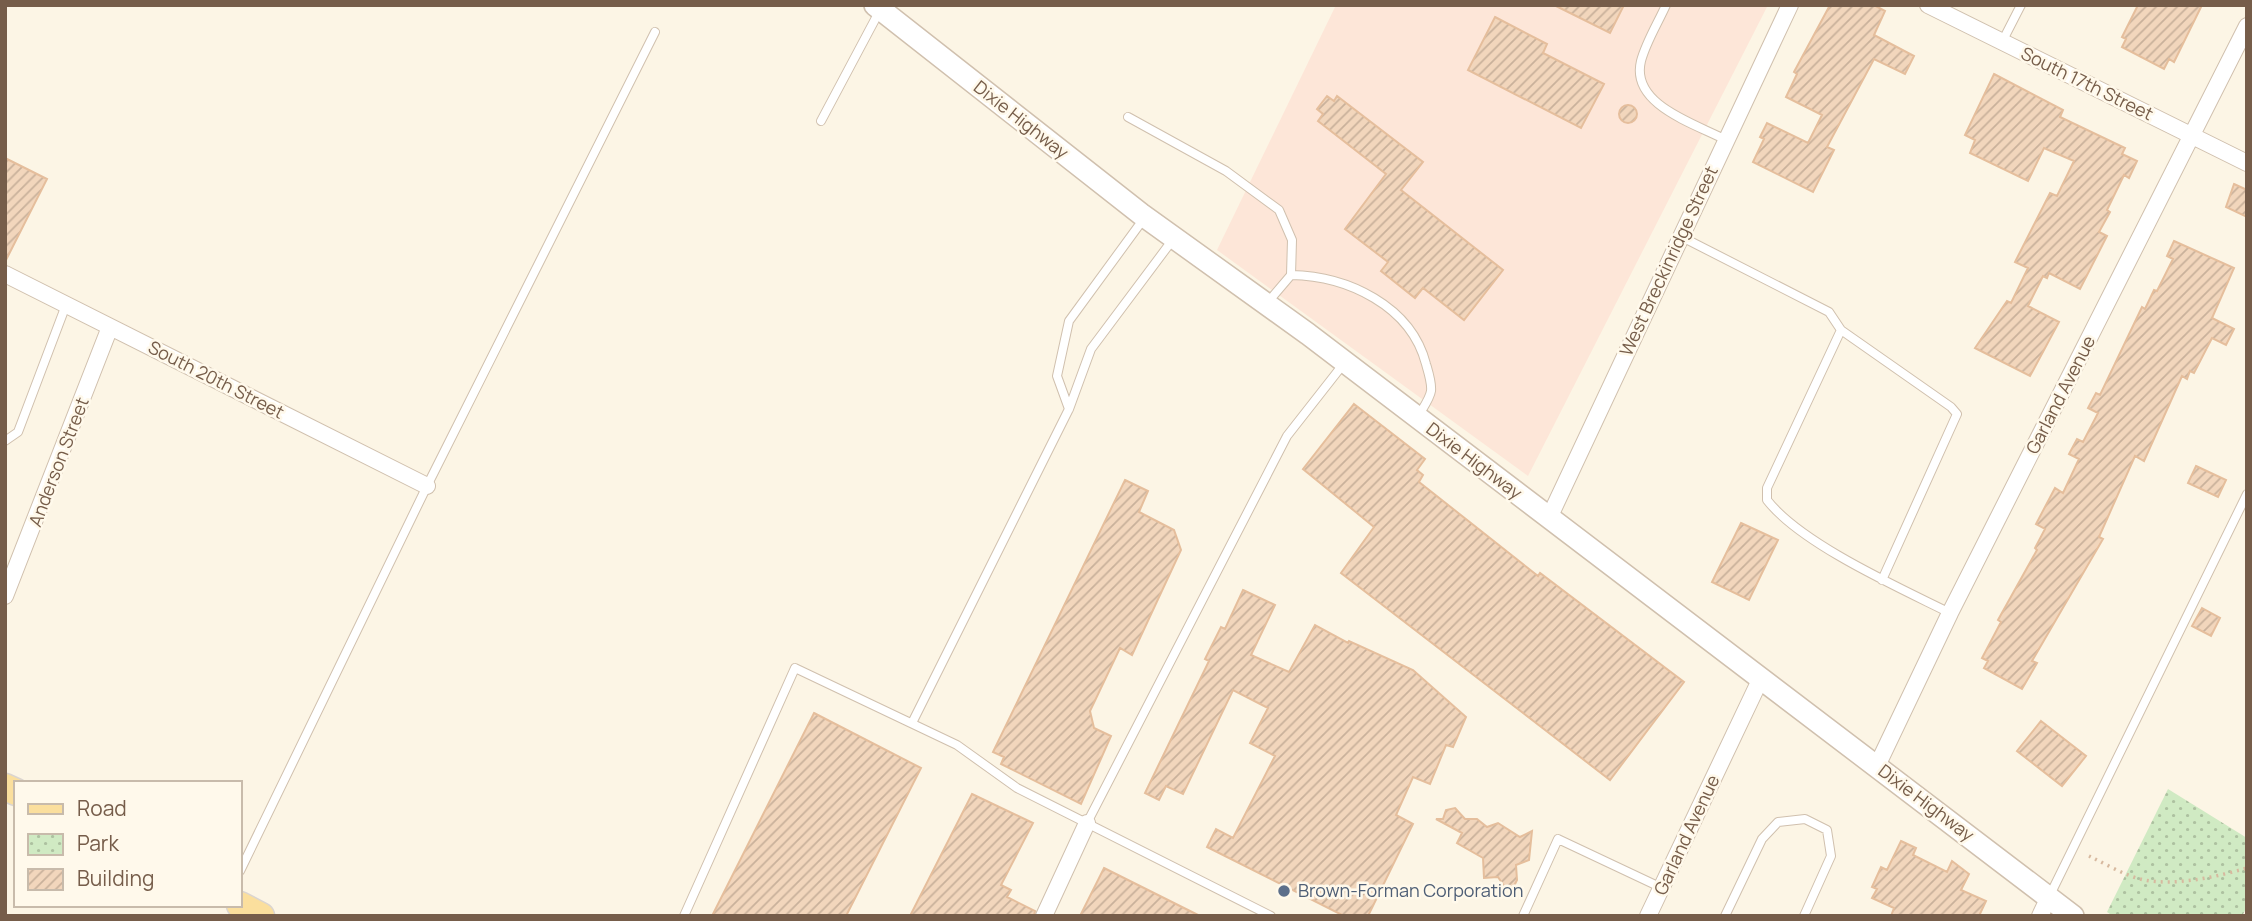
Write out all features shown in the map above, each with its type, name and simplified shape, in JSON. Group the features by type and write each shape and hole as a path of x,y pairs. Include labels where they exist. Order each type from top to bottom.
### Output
{"main road":[{"path":"242,906 261,916"}],"street":[{"name":"West Breckinridge Street","path":"1549,518 1790,5"},
{"name":"South 17th Street","path":"1928,5 2247,163"},
{"name":"Dixie Highway","path":"879,7 1145,217 1345,362 1877,766 2045,906 2073,916"},
{"name":"Garland Avenue","path":"1877,766 1951,613 2247,26"},
{"name":"South 20th Street","path":"5,274 427,486"},
{"name":"Anderson Street","path":"5,596 110,327"},
{"name":"Garland Avenue","path":"1648,916 1761,678"},
{"path":"1044,916 1087,823"}],"lane":[{"path":"1666,5 1641,62 1641,85 1653,101 1726,140"},
{"path":"2002,42 2021,5"},
{"path":"821,121 879,7"},
{"path":"242,867 427,486 655,32"},
{"path":"1128,117 1226,171 1279,210 1292,240 1291,275 1266,304"},
{"path":"1069,410 1057,376 1069,321 1145,217"},
{"path":"1680,236 1829,312 1841,330 1951,407 1957,414 1882,580"},
{"path":"912,723 1069,410 1091,349 1174,239"},
{"path":"1291,275 1336,281 1366,292 1409,325 1421,345 1431,390 1418,418"},
{"path":"5,441 18,432 65,305"},
{"path":"1841,330 1767,488 1767,500 1822,544 1882,580 1951,613"},
{"path":"1087,823 1287,436 1345,362"},
{"path":"2045,906 2247,494"},
{"path":"684,916 795,668 957,745 1017,788 1271,916"},
{"path":"1725,916 1762,839 1778,822 1805,819 1827,830 1831,856 1804,916"},
{"path":"1523,916 1559,839 1662,888"}],"path":[{"path":"2089,856 2130,875 2161,881 2209,877 2247,868"}],"shaded area":[{"path":"1336,5 1768,5 1528,476 1217,250"}],"green space":[{"path":"2168,789 2247,838 2247,907 2242,916 2113,916 2107,912"}],"building":[{"path":"1554,5 1624,5 1610,33"},
{"path":"1830,5 1874,5 1885,11 1874,35 1914,56 1905,74 1874,59 1827,147 1834,150 1813,192 1753,162 1764,139 1760,137 1767,123 1808,143 1822,115 1786,97 1797,74 1794,72"},
{"path":"2138,5 2202,5 2174,62 2169,59 2164,69 2122,47 2126,39 2122,37"},
{"path":"1495,17 1547,44 1543,53 1604,84 1581,128 1468,70"},
{"path":"1994,74 2063,110 2060,117 2125,148 2122,154 2137,161 2129,178 2124,175 2107,210 2110,212 2099,232 2107,236 2080,289 2049,273 2047,278 2043,276 2028,306 2059,322 2030,376 1975,348 2007,301 2011,303 2028,268 2015,262 2050,193 2057,196 2074,161 2044,148 2028,181 1970,153 1975,140 1965,135"},
{"path":"1327,96 1334,101 1337,96 1423,162 1401,190 1503,270 1464,320 1423,288 1415,298 1381,271 1388,262 1345,229 1386,174 1318,121 1323,114 1317,109"},
{"path":"1628,105 1634,108 1637,114 1634,120 1628,123 1622,120 1619,114 1622,108"},
{"path":"5,158 47,179 5,262"},
{"path":"2234,184 2247,190 2247,217 2226,207"},
{"path":"2174,241 2234,268 2212,318 2234,329 2226,345 2212,338 2194,373 2190,371 2187,379 2182,376 2144,461 2135,456 2099,537 2103,539 2032,661 2037,663 2022,689 1984,668 1988,661 1982,658 2001,622 1998,620 2037,550 2035,548 2045,529 2036,524 2055,488 2063,493 2079,459 2069,454 2077,439 2083,442 2098,413 2088,408 2096,393 2100,395 2142,307 2145,309 2154,290 2157,291 2173,259 2167,256"},
{"path":"1354,404 1425,459 1417,470 1423,475 1419,482 1538,576 1540,573 1684,682 1610,780 1341,573 1374,527 1303,469"},
{"path":"2196,466 2226,480 2218,497 2188,483"},
{"path":"1125,480 1148,491 1139,512 1174,530 1181,550 1132,655 1120,648 1090,711 1094,728 1111,736 1081,804 1001,764 1004,757 993,752"},
{"path":"1741,523 1778,540 1749,600 1712,582"},
{"path":"1243,590 1275,605 1251,655 1289,672 1315,625 1348,643 1349,641 1413,670 1466,717 1453,747 1446,745 1430,784 1413,777 1396,815 1413,824 1368,916 1344,916 1207,847 1216,829 1233,838 1275,756 1250,743 1268,708 1233,690 1183,794 1166,786 1159,800 1145,793 1209,661 1205,659 1221,627 1225,629"},
{"path":"2202,608 2220,618 2211,636 2192,626"},
{"path":"814,713 921,768 846,916 712,916"},
{"path":"2041,721 2086,756 2062,786 2017,751"},
{"path":"972,794 1033,823 1001,885 1011,890 1007,897 1035,911 1034,916 910,916"},
{"path":"1455,808 1465,819 1477,819 1487,827 1498,823 1520,837 1532,831 1529,860 1516,865 1517,880 1513,888 1504,886 1498,877 1484,878 1483,858 1457,843 1462,833 1436,819 1443,819 1446,810"},
{"path":"1901,841 1916,848 1913,855 1947,872 1952,861 1969,874 1961,890 1986,901 1979,916 1891,916 1894,908 1872,898 1877,889 1872,887 1881,867 1887,870"},
{"path":"1104,868 1200,916 1080,916"}],"place":[{"name":"Brown-Forman Corporation","path":"1284,891"}]}
